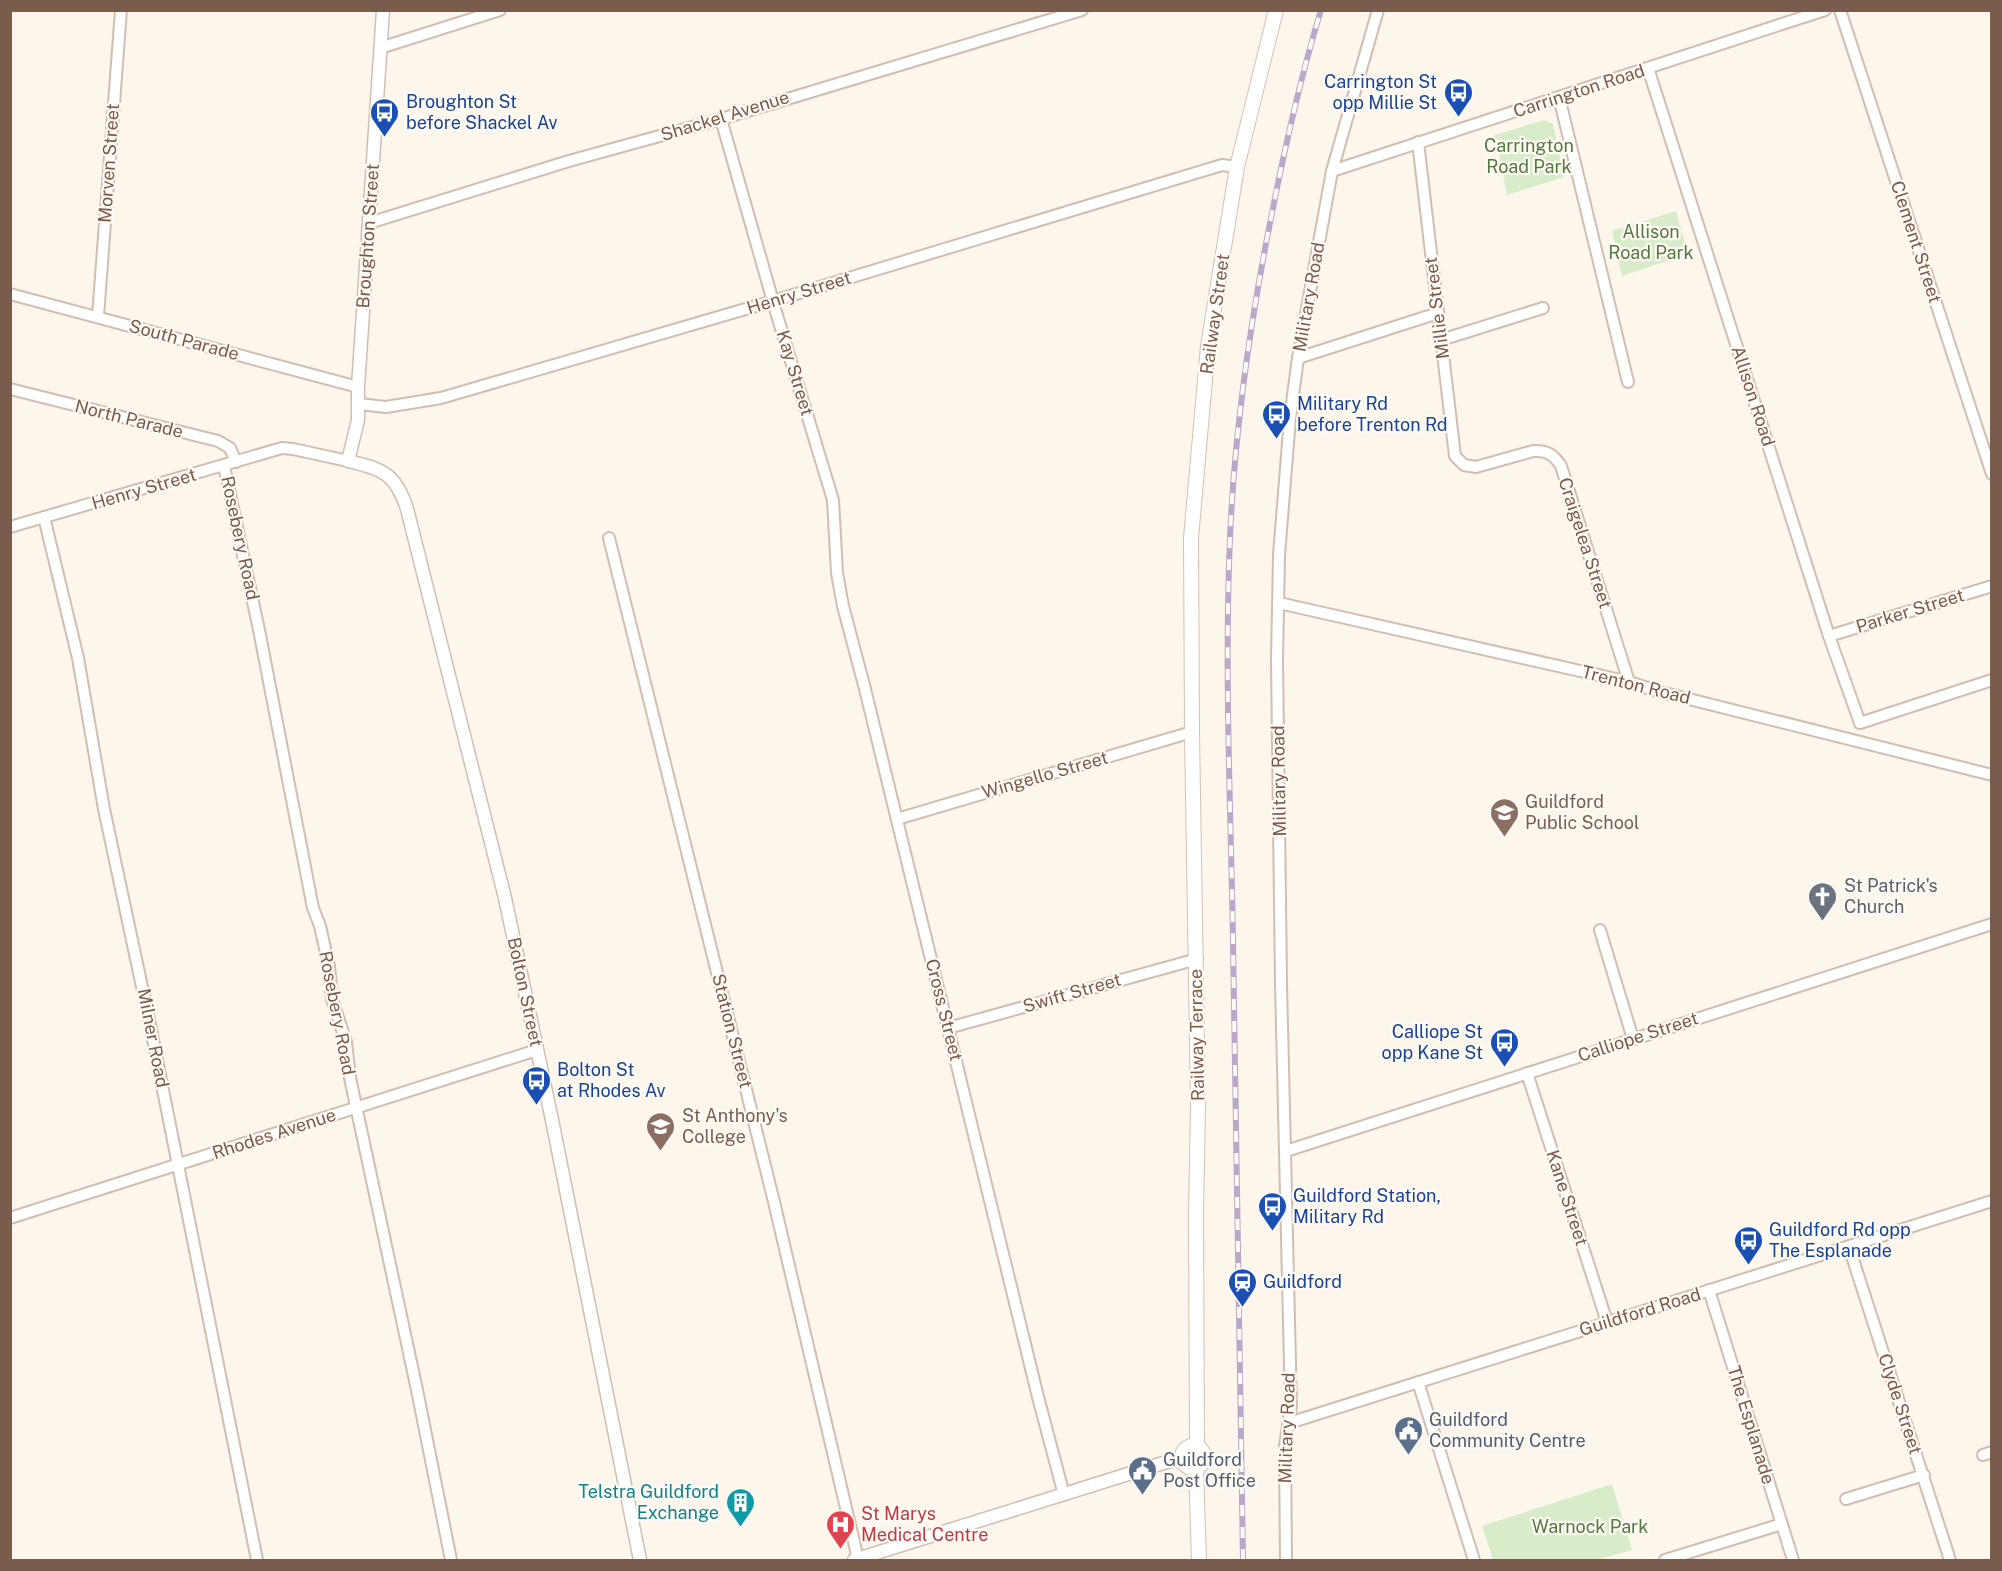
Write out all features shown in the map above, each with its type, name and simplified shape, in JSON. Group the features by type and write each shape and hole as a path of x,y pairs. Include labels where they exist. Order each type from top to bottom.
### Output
{"main road":[{"name":"Railway Street","path":"1192,624 1191,538 1206,369 1237,167 1276,10"},
{"name":"Railway Terrace","path":"1192,624 1198,1106 1197,1447"},
{"path":"1197,1447 1202,1451 1204,1459 1196,1468 1186,1466 1182,1458 1183,1452 1188,1448 1197,1447"},
{"path":"1196,1468 1199,1560"}],"street":[{"name":"Morven Street","path":"98,316 121,10"},
{"name":"Broughton Street","path":"348,461 358,420 358,387 383,10"},
{"path":"380,48 500,10"},
{"name":"Shackel Avenue","path":"369,224 569,161 721,119 1082,10"},
{"name":"Military Road","path":"1286,1560 1285,1446 1291,1406 1277,683 1279,555 1290,418 1298,358 1332,171 1378,10"},
{"name":"Carrington Road","path":"1332,171 1825,10"},
{"name":"Clement Street","path":"1840,10 1992,474"},
{"name":"Allison Road","path":"1648,68 1860,723"},
{"path":"1558,97 1628,382"},
{"name":"Kay Street","path":"721,119 833,500 835,524"},
{"name":"Millie Street","path":"1418,142 1453,448 1459,461 1469,467"},
{"name":"Henry Street","path":"359,404 386,407 441,398 773,301 1222,165 1237,167"},
{"name":"South Parade","path":"10,294 358,387"},
{"path":"1441,340 1543,308"},
{"path":"1298,358 1438,313"},
{"name":"North Parade","path":"10,389 218,441 230,448 236,462"},
{"name":"Henry Street","path":"10,527 282,448 348,461"},
{"name":"Craigelea Street","path":"1469,467 1485,466 1533,450 1556,457 1561,466 1629,682"},
{"name":"Bolton Street","path":"348,461 375,467 387,474 399,488 407,509 505,898 640,1560"},
{"name":"Rosebery Road","path":"224,466 259,630 313,908 320,926 329,966 332,999 346,1042 350,1077 451,1560"},
{"name":"Milner Road","path":"44,517 78,658 104,808 148,1015 257,1560"},
{"name":"Cross Street","path":"835,524 837,573 843,606 1064,1495"},
{"name":"Station Street","path":"609,538 771,1190 856,1560"},
{"name":"Parker Street","path":"1830,636 1992,586"},
{"name":"Trenton Road","path":"1279,603 1629,682 1992,775"},
{"path":"1852,740 1860,723 1992,680"},
{"name":"Wingello Street","path":"897,819 1192,732"},
{"name":"Calliope Street","path":"1286,1151 1992,924"},
{"path":"1600,930 1633,1039"},
{"name":"Swift Street","path":"948,1028 1197,959"},
{"name":"Rhodes Avenue","path":"10,1218 537,1050"},
{"name":"Kane Street","path":"1527,1073 1607,1322"},
{"name":"Guildford Road","path":"1289,1423 1991,1201"},
{"name":"Clyde Street","path":"1849,1247 1950,1560"},
{"name":"The Esplanade","path":"1709,1290 1793,1560"},
{"path":"1418,1382 1474,1560"},
{"path":"856,1560 1182,1458"},
{"path":"1846,1499 1924,1475"},
{"path":"1665,1560 1782,1524"}],"green space":[{"name":"Carrington Road Park","path":"1544,120 1553,124 1564,177 1507,195 1495,135"},
{"name":"Allison Road Park","path":"1676,211 1688,254 1622,276 1612,231"},
{"name":"Warnock Park","path":"1612,1484 1632,1550 1597,1560 1493,1560 1482,1526"}],"railway":[{"path":"1243,1560 1228,707 1231,521 1243,386 1256,297 1289,134 1321,10"}],"place":[{"name":"Carrington St opp Millie St","path":"1458,118"},
{"name":"Broughton St before Shackel Av","path":"385,138"},
{"name":"Military Rd before Trenton Rd","path":"1276,440"},
{"name":"Guildford Public School","path":"1504,838"},
{"name":"St Patrick's Church","path":"1823,922"},
{"name":"Calliope St opp Kane St","path":"1504,1068"},
{"name":"Bolton St at Rhodes Av","path":"536,1106"},
{"name":"St Anthony's College","path":"661,1152"},
{"name":"Guildford Station, Military Rd","path":"1272,1232"},
{"name":"Guildford Rd opp The Esplanade","path":"1748,1266"},
{"name":"Guildford","path":"1242,1308"},
{"name":"Guildford Community Centre","path":"1408,1456"},
{"name":"Guildford Post Office","path":"1142,1496"},
{"name":"Telstra Guildford Exchange","path":"740,1528"},
{"name":"St Marys Medical Centre","path":"840,1550"}]}
